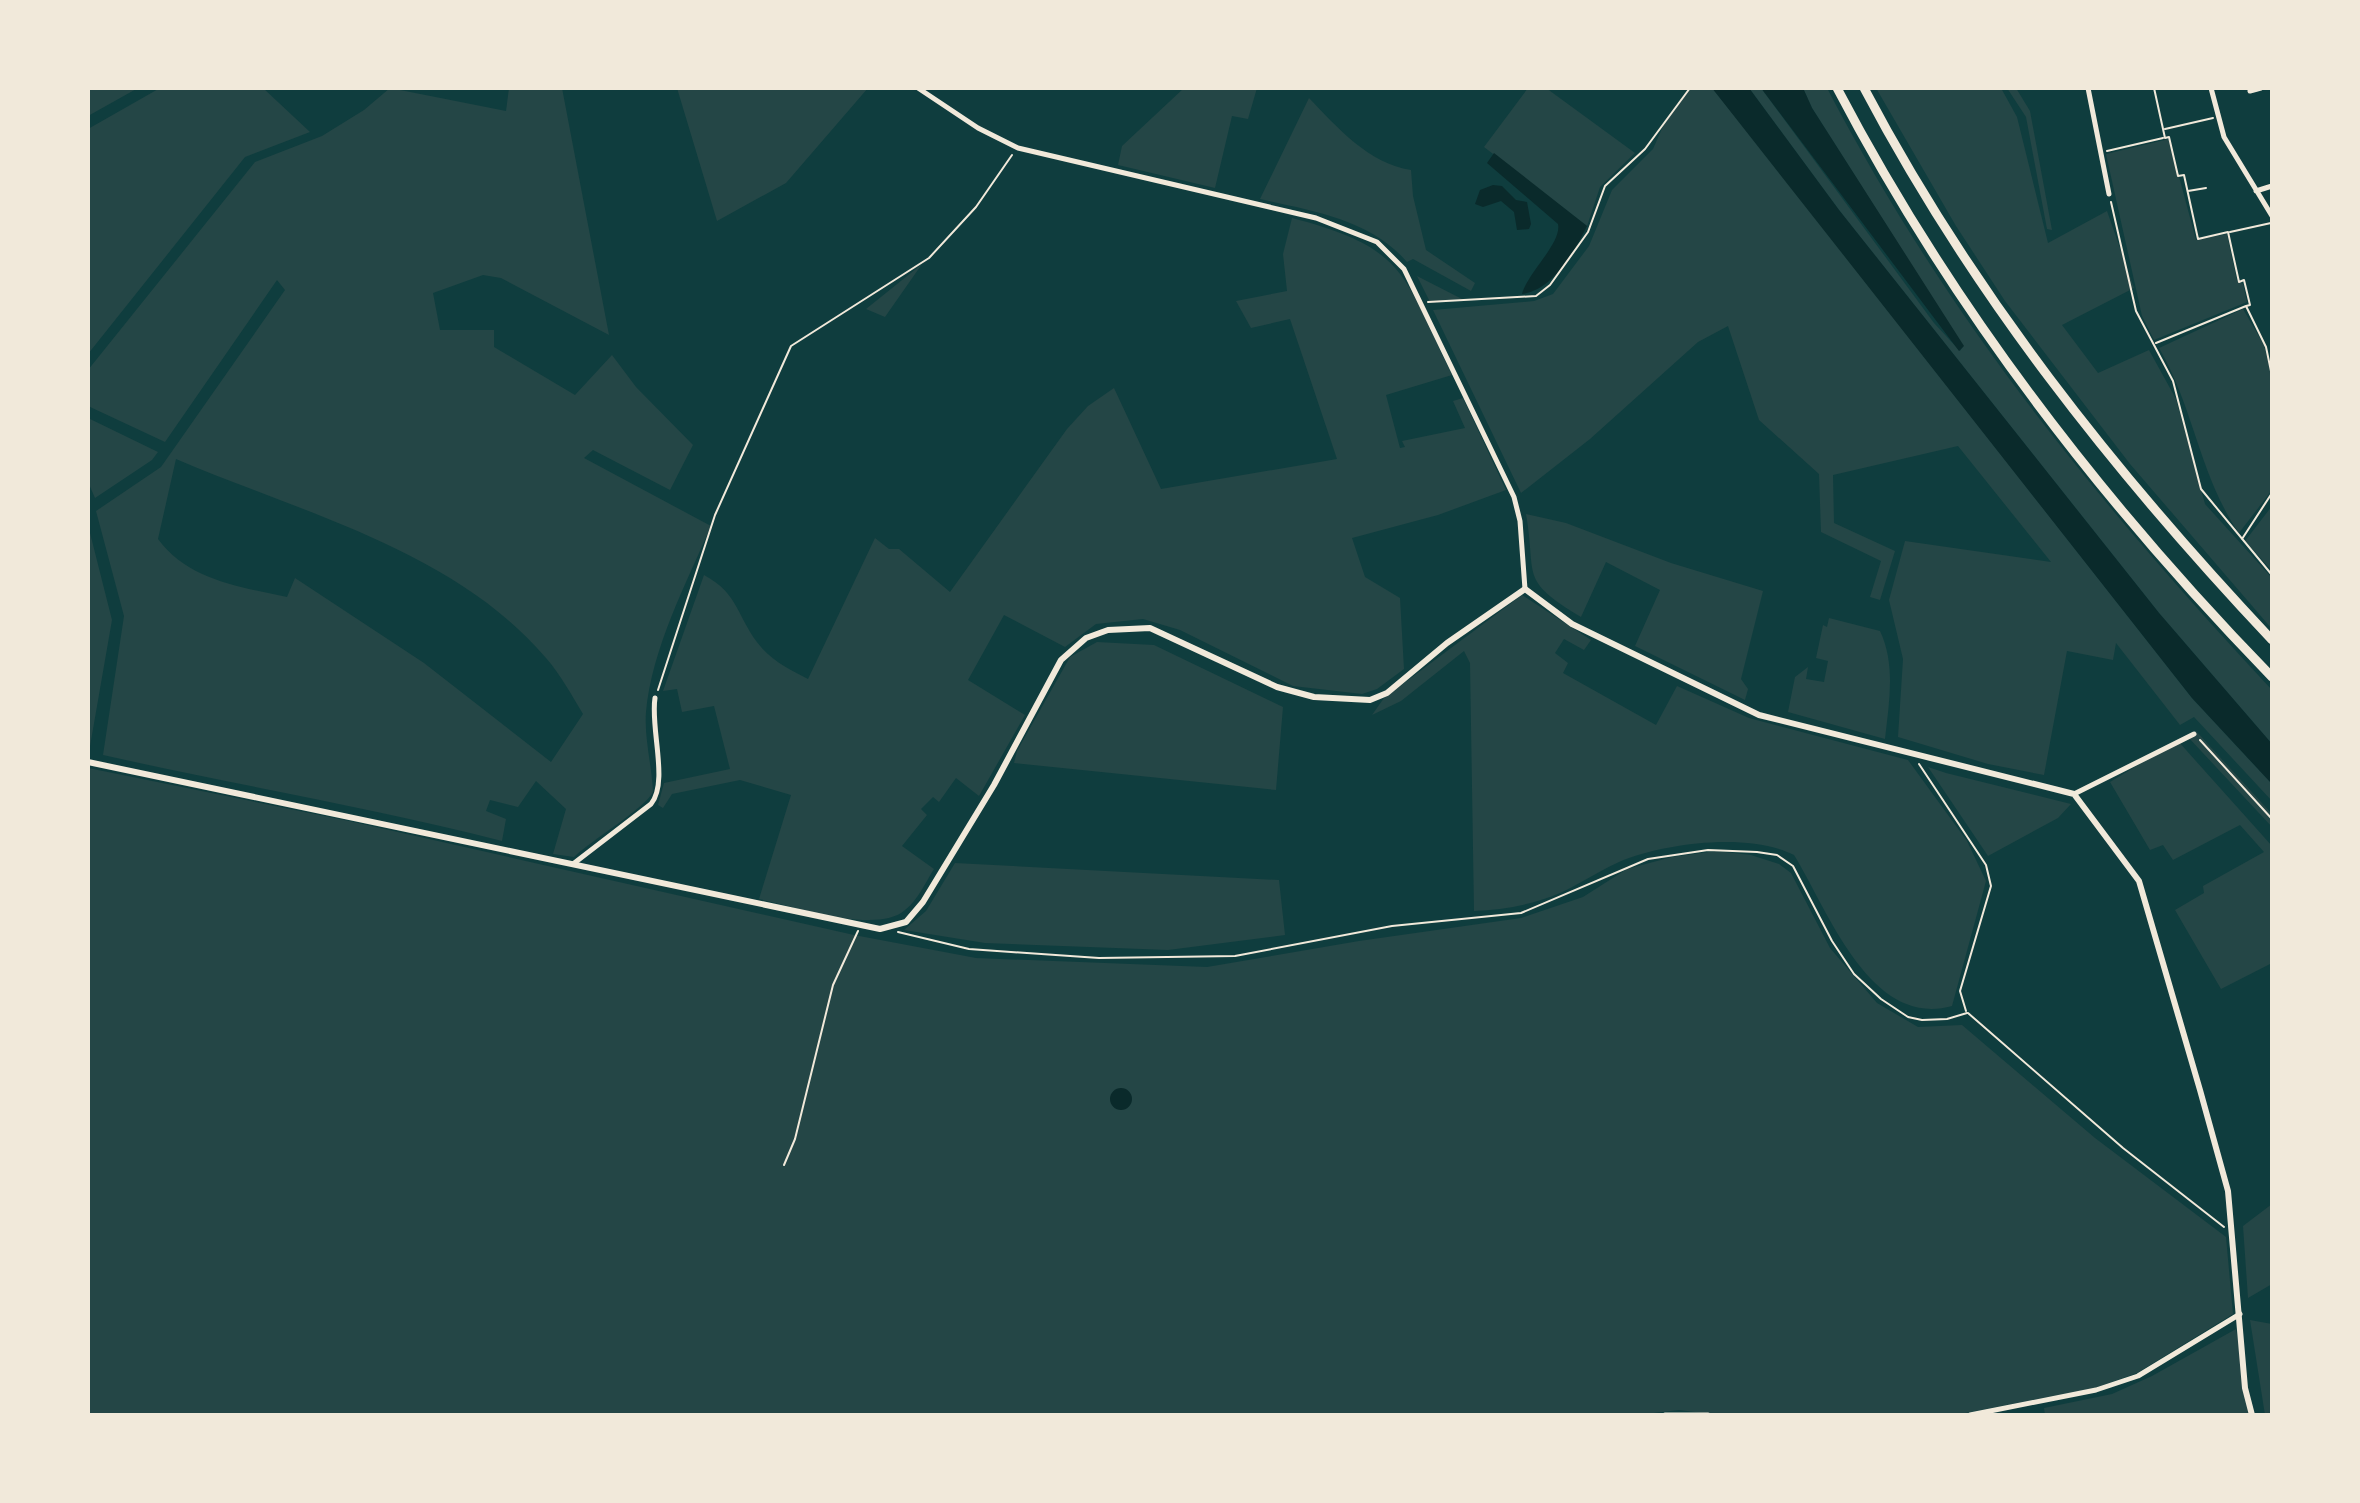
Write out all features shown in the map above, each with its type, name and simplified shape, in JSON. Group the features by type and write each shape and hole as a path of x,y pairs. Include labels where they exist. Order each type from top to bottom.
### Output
{"highway":[{"path":"1837,88 1921,234 2028,390 2131,521 2272,677"},
{"path":"1864,88 1940,223 2029,352 2149,507 2272,640"}],"street":[{"path":"918,88 978,128 1018,148 1350,229 1377,242 1404,269 1446,349 1514,497 1520,521 1525,589 1572,624 1751,711 2074,794 2139,881 2228,1191 2241,1313 2245,1388 2252,1415"},
{"path":"2088,88 2110,197"},
{"path":"2211,88 2224,137 2272,219"},
{"path":"2250,91 2261,88"},
{"path":"2256,191 2272,186"},
{"path":"88,762 860,926 890,928 906,922 923,902 994,785 1061,660 1086,638 1108,630 1150,628 1277,687 1314,697 1370,700 1387,693 1447,643 1525,589"},
{"path":"572,866 651,804 658,794 653,722 655,698"},
{"path":"2074,794 2194,734"},
{"path":"1970,1415 2096,1390 2138,1376 2241,1313"},
{"path":"1665,1415 1708,1415"}],"path":[{"path":"1420,302 1536,296 1550,285 1588,232 1605,186 1645,149 1690,88"},
{"path":"2154,88 2165,138"},
{"path":"2163,129 2218,117"},
{"path":"2101,153 2169,137 2178,176 2184,175 2198,239 2272,219"},
{"path":"655,698 715,515 791,346 929,258 976,207 1018,148"},
{"path":"2187,191 2206,188"},
{"path":"2110,197 2136,311 2173,381 2201,489 2272,575"},
{"path":"2154,344 2250,305 2244,280 2239,282 2228,232"},
{"path":"2246,306 2266,347 2272,376"},
{"path":"2241,540 2272,493"},
{"path":"2194,734 2272,819"},
{"path":"1917,753 1919,766 1986,865 1991,886 1960,991 1967,1013 2123,1148 2234,1234"},
{"path":"890,928 923,940 969,949 1099,958 1235,956 1392,926 1521,913 1559,900 1634,863 1679,853 1757,852 1777,855 1793,866 1843,959 1881,999 1908,1017 1922,1020 1947,1019 1967,1013"},
{"path":"784,1165 795,1139 833,985 860,926"}],"shaded area":[{"path":"88,88 138,88 88,116"},
{"path":"160,88 263,88 310,132 245,157 88,354 88,129"},
{"path":"390,88 506,111 509,88 562,88 609,335 501,278 483,275 433,293 440,330 494,330 494,347 575,395 612,355 636,387 693,445 670,490 593,450 584,458 711,526 671,617 649,688 646,722 653,792 640,807 574,857 553,854 566,809 536,781 518,807 490,800 486,811 506,819 502,841 403,817 103,755 124,616 96,511 161,467 285,290 277,280 165,442 88,406 88,370 255,162 322,136 364,110","holes":["176,459 374,538 467,589 509,621 546,658 583,714 551,762 424,663 295,578 287,597 216,580 170,553 158,539"]},
{"path":"677,88 868,88 786,183 717,221"},
{"path":"1184,88 1257,88 1248,119 1232,116 1215,188 1118,165 1122,146"},
{"path":"1528,88 1546,88 1635,153 1600,187 1587,226 1484,147"},
{"path":"1691,88 1712,88 1744,127 2192,698 2272,784 2272,801 2194,717 2180,725 2116,643 2113,660 2067,651 2044,775 1988,764 1898,737 1903,659 1889,600 1905,541 2051,562 1958,446 1833,475 1834,523 1895,551 1880,600 1870,597 1881,561 1821,532 1819,474 1759,420 1728,326 1698,342 1590,439 1521,493 1433,310 1534,301 1553,294 1589,246 1612,190 1653,149 1664,124"},
{"path":"1712,88 1749,88 1839,210 2159,613 2272,744 2272,784 2192,698"},
{"path":"1749,88 1761,88 1934,323 1960,351 1963,346 1812,108 1803,88 1827,88 1922,253 2028,404 2145,549 2272,690 2272,744 2159,613 1839,210"},
{"path":"1761,88 1803,88 1812,108 1964,346 1959,351"},
{"path":"1876,88 2001,88 2017,117 2048,243 2107,211 2134,288 2062,325 2098,373 2149,350 2176,399 2205,504 2272,578 2272,629 2130,464 2005,301 1956,226"},
{"path":"2007,88 2016,88 2030,111 2052,230 2047,229 2026,117"},
{"path":"1309,98 1355,143 1381,160 1411,170 1413,196 1426,250 1475,283 1471,291 1413,259 1407,262 1392,247 1358,226 1320,213 1260,199"},
{"path":"2169,139 2196,240 2227,234 2237,281 2243,284 2247,302 2154,340 2142,316 2106,154"},
{"path":"1494,153 1587,226 1569,258 1553,278 1522,294 1555,240 1558,224 1487,163"},
{"path":"1493,185 1502,186 1516,200 1527,202 1529,229 1517,230 1514,212 1501,201 1483,207 1475,204 1480,190"},
{"path":"1292,218 1330,229 1381,254 1397,270 1423,312 1452,375 1386,395 1400,448 1405,447 1402,441 1465,428 1453,401 1463,398 1506,490 1438,515 1352,538 1365,577 1400,598 1404,669 1377,689 1362,694 1293,686 1180,630 1143,619 1096,624 1065,647 1004,615 968,680 1025,715 979,796 956,778 939,802 933,797 921,809 927,815 902,846 934,869 914,901 892,917 875,920 835,916 759,899 791,795 740,780 672,794 663,808 658,805 664,783 730,769 714,706 682,712 677,689 663,691 704,575 725,590 753,637 766,652 808,679 875,538 889,549 899,549 950,592 1067,429 1088,406 1114,388 1161,489 1337,459 1290,319 1251,328 1236,301 1287,291 1283,254"},
{"path":"922,264 885,317 866,309"},
{"path":"1417,276 1462,299 1430,302"},
{"path":"2243,309 2264,345 2272,378 2272,490 2239,533 2215,489 2181,394 2159,348"},
{"path":"88,418 158,452 152,460 95,498 88,482"},
{"path":"2272,506 2272,571 2245,541"},
{"path":"1526,514 1566,523 1671,563 1763,591 1741,679 1748,689 1745,700 1635,646 1660,590 1606,562 1581,617 1547,594 1534,575"},
{"path":"88,525 112,620 89,752 88,752"},
{"path":"1522,595 1591,640 1584,650 1564,639 1555,653 1568,663 1563,673 1656,725 1677,686 1749,718 1908,760 1967,841 1986,881 1952,1006 1923,1008 1898,1000 1875,983 1837,933 1794,855 1775,848 1731,842 1682,845 1619,862 1541,900 1508,908 1474,911 1470,663 1464,651 1401,701 1372,715 1384,698"},
{"path":"1829,618 1880,631 1890,671 1885,739 1788,712 1795,677 1808,667 1806,679 1824,682 1828,661 1816,658 1823,625 1827,627"},
{"path":"1097,642 1154,645 1283,707 1276,790 1014,763 1017,751 1070,657"},
{"path":"2196,731 2272,814 2272,827 2188,737"},
{"path":"2178,741 2272,846 2272,963 2221,989 2175,910 2204,893 2203,886 2264,852 2240,825 2173,860 2163,845 2150,850 2110,782"},
{"path":"1928,767 2071,804 2058,818 1988,856"},
{"path":"88,768 349,821 854,935 976,958 1207,967 1521,918 1583,897 1627,869 1672,857 1716,851 1751,855 1779,864 1791,873 1830,948 1877,1003 1918,1027 1962,1025 2095,1138 2226,1237 2233,1314 2137,1373 2095,1388 1955,1415 1718,1415 1679,1410 1637,1415 88,1415"},
{"path":"955,863 1279,880 1285,935 1168,950 985,943 904,930 926,911"},
{"path":"1117,1088 1125,1088 1132,1099 1125,1110 1117,1110 1110,1103 1110,1095"},
{"path":"2272,1204 2272,1284 2248,1298 2243,1226"},
{"path":"2250,1320 2272,1324 2272,1415 2265,1415"},
{"path":"2236,1329 2250,1415 2045,1415 2044,1408 2112,1394 2152,1376"}]}
